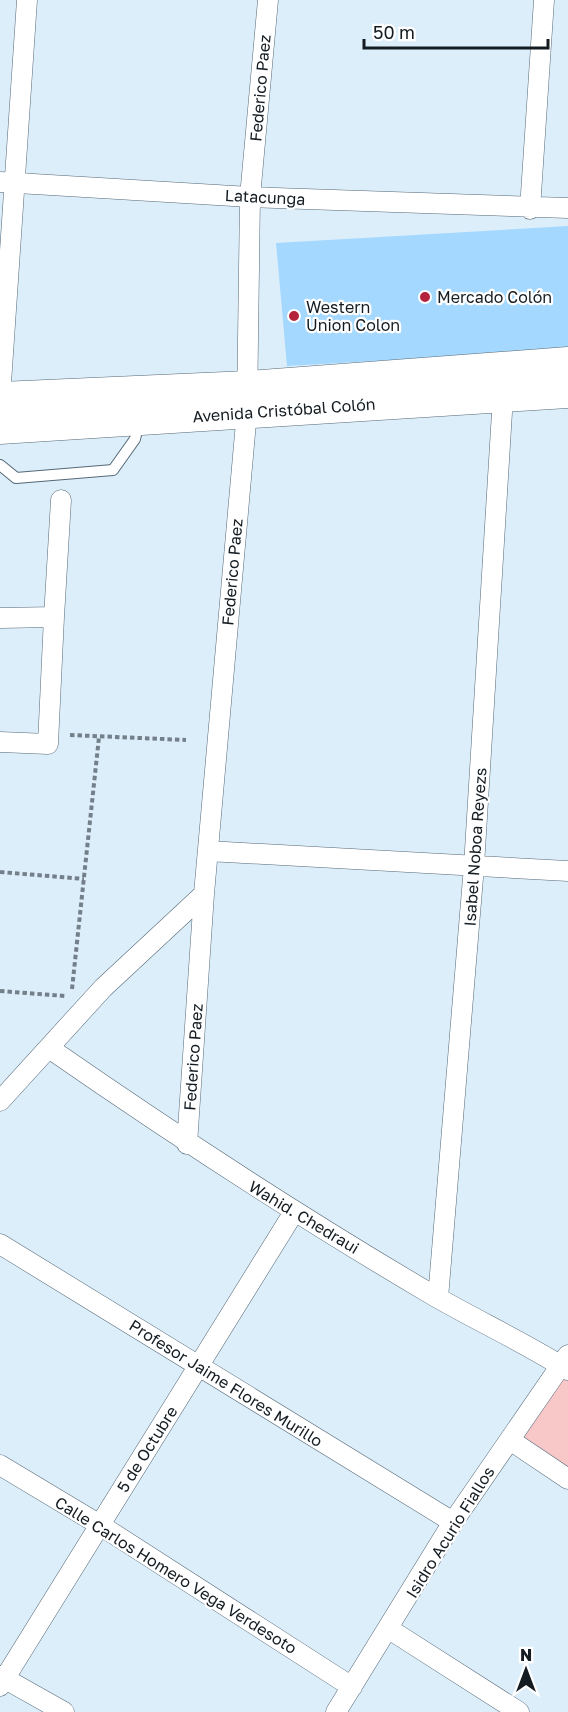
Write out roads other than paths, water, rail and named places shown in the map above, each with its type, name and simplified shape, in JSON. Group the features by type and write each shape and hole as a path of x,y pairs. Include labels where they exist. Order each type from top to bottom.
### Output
{"main road":[{"name":"Avenida Cristóbal Colón","path":"0,428 140,421 247,399 568,363"},
{"name":"Avenida Cristóbal Colón","path":"0,398 247,399 503,396 568,392"}],"street":[{"path":"0,398 8,183 27,0"},
{"name":"Federico Paez","path":"187,1144 204,894 247,399 250,197 268,0"},
{"path":"530,209 544,0"},
{"name":"Latacunga","path":"8,183 250,197 530,209 568,208"},
{"name":"Isabel Noboa Reyezs","path":"438,1298 474,866 503,396"},
{"path":"0,742 48,744 62,500"},
{"path":"0,618 54,617"},
{"path":"208,851 568,871"},
{"path":"0,1101 103,988 204,894"},
{"name":"Wahid. Chedraui","path":"49,1048 187,1144 294,1212 438,1298 566,1363"},
{"name":"5 de Octubre","path":"2,1680 294,1212"},
{"name":"Profesor Jaime Flores Murillo","path":"0,1244 453,1522"},
{"name":"Isidro Acurio Fiallos","path":"336,1712 453,1522 566,1363"},
{"path":"510,1440 568,1479"},
{"name":"Calle Carlos Homero Vega Verdesoto","path":"0,1465 100,1525 352,1687"},
{"path":"389,1629 519,1712"},
{"path":"2,1680 64,1712"}],"lane":[{"path":"0,465 16,478 113,470 135,440 140,421"}],"place":[{"name":"Mercado Colón","path":"425,297"},
{"name":"Western Union Colon","path":"294,316"}]}
